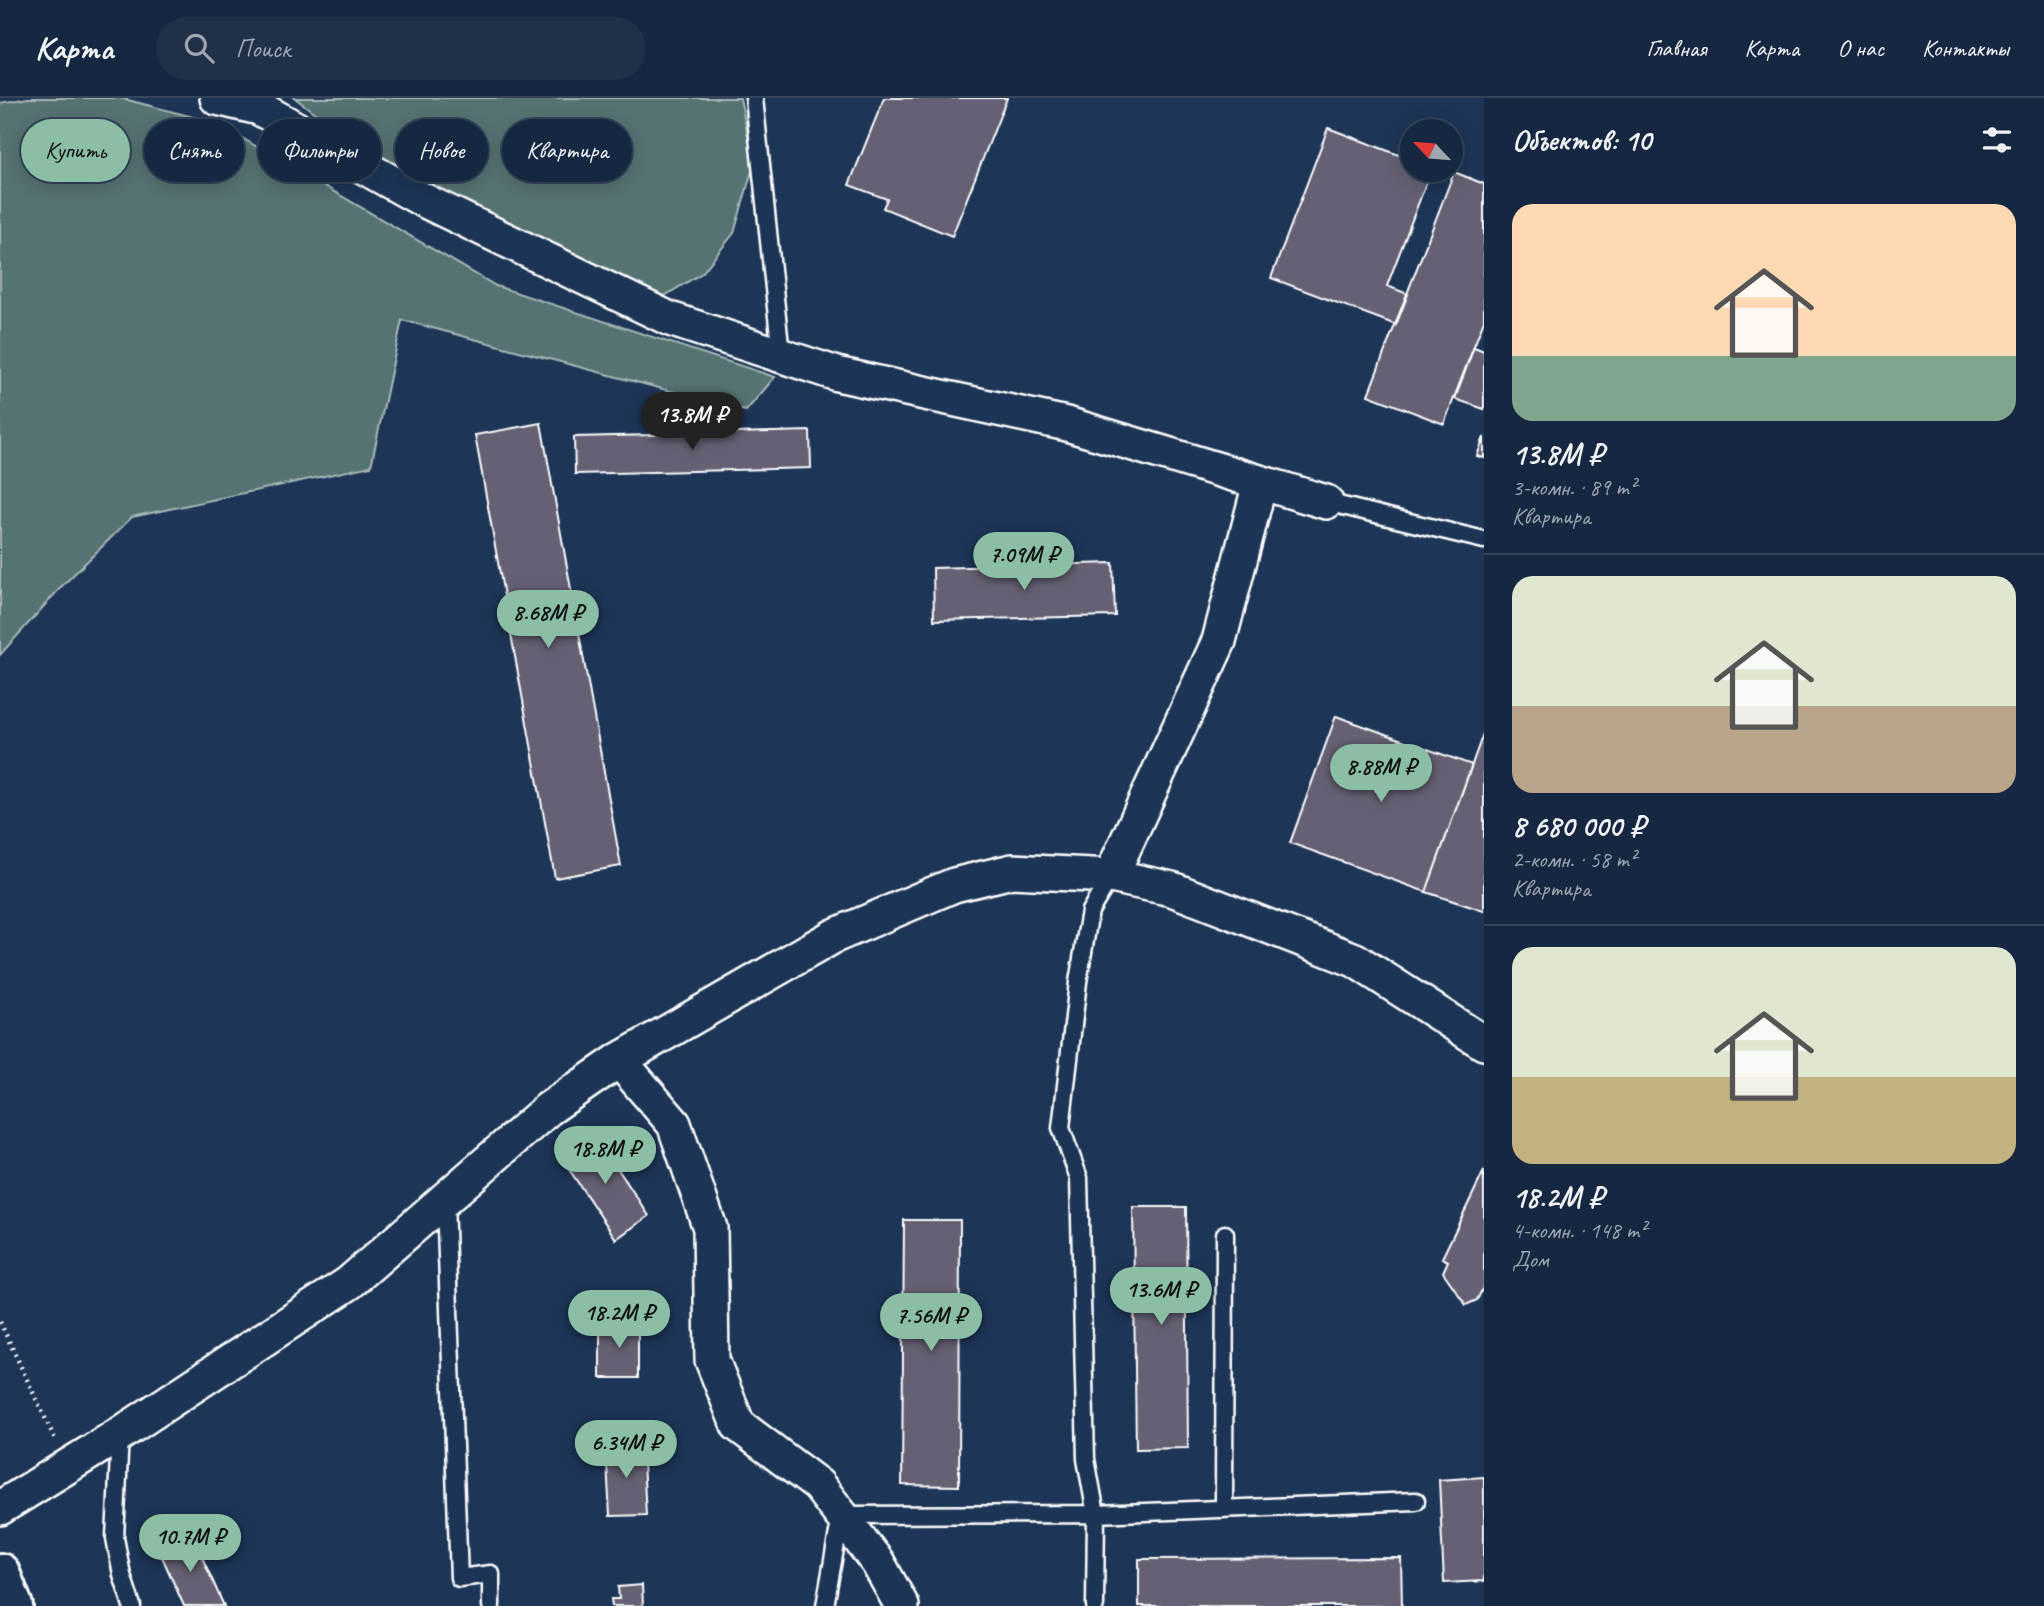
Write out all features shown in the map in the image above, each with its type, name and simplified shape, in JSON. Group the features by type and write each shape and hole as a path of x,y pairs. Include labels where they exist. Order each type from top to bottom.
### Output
{"street":[{"path":"217,98 258,108 423,200 670,319 837,374 1067,424 1326,502"},
{"path":"1111,876 1219,641 1260,483"},
{"path":"0,1508 120,1434 349,1283 548,1109 619,1060 834,936 954,886 1012,871 1111,876 1172,889 1355,960 1484,1043"},
{"path":"619,1060 674,1124 710,1228 712,1360 738,1425 818,1485 878,1563 902,1606"},
{"path":"0,1573 13,1606"}],"lane":[{"path":"754,98 781,355"},
{"path":"1326,502 1484,540"},
{"path":"1095,1606 1096,1514 1086,1459 1079,1178 1061,1128 1078,982 1090,911 1111,876"},
{"path":"445,1199 459,1578 491,1574 491,1606"},
{"path":"1224,1509 1225,1234"},
{"path":"120,1434 116,1538 122,1575 132,1606"},
{"path":"825,1606 841,1515 1096,1514 1416,1500"}],"path":[{"path":"0,1322 68,1466"}],"green space":[{"path":"28,98 120,98 201,119 144,119 144,182 244,182 244,139 258,147 258,182 317,182 496,286 775,377 746,411 402,320 371,466 132,517 62,586 0,655 0,103"},
{"path":"295,98 740,98 754,164 734,233 702,273 661,298 420,182 488,182 488,119 395,119 395,170 381,163 381,119 323,119"}],"building":[{"path":"884,98 1007,98 952,236 883,208 887,199 849,185"},
{"path":"1328,128 1400,155 1400,182 1426,182 1387,286 1408,294 1396,325 1271,278"},
{"path":"1463,176 1484,184 1484,320 1444,424 1368,395 1450,182 1463,182"},
{"path":"1474,347 1484,351 1484,409 1455,399"},
{"path":"541,423 621,866 555,878 475,435"},
{"path":"810,431 811,468 575,474 574,437"},
{"path":"1484,437 1484,458 1477,456"},
{"path":"1113,563 1115,616 934,620 933,568"},
{"path":"1336,716 1472,765 1426,892 1290,843"},
{"path":"1484,731 1484,911 1426,892"},
{"path":"594,1133 649,1216 616,1239 560,1156"},
{"path":"1484,1171 1484,1286 1477,1300 1466,1305 1443,1272 1448,1261 1442,1258"},
{"path":"1133,1207 1186,1207 1188,1448 1136,1449"},
{"path":"904,1220 960,1220 959,1486 902,1485"},
{"path":"600,1323 638,1323 638,1378 600,1378"},
{"path":"642,1444 646,1515 610,1516 606,1446"},
{"path":"1484,1477 1484,1581 1444,1583 1439,1480"},
{"path":"192,1535 224,1606 184,1606 159,1550"},
{"path":"1401,1558 1402,1606 1139,1606 1139,1559"},
{"path":"642,1585 643,1606 612,1606 611,1599 619,1599 618,1587"}]}
